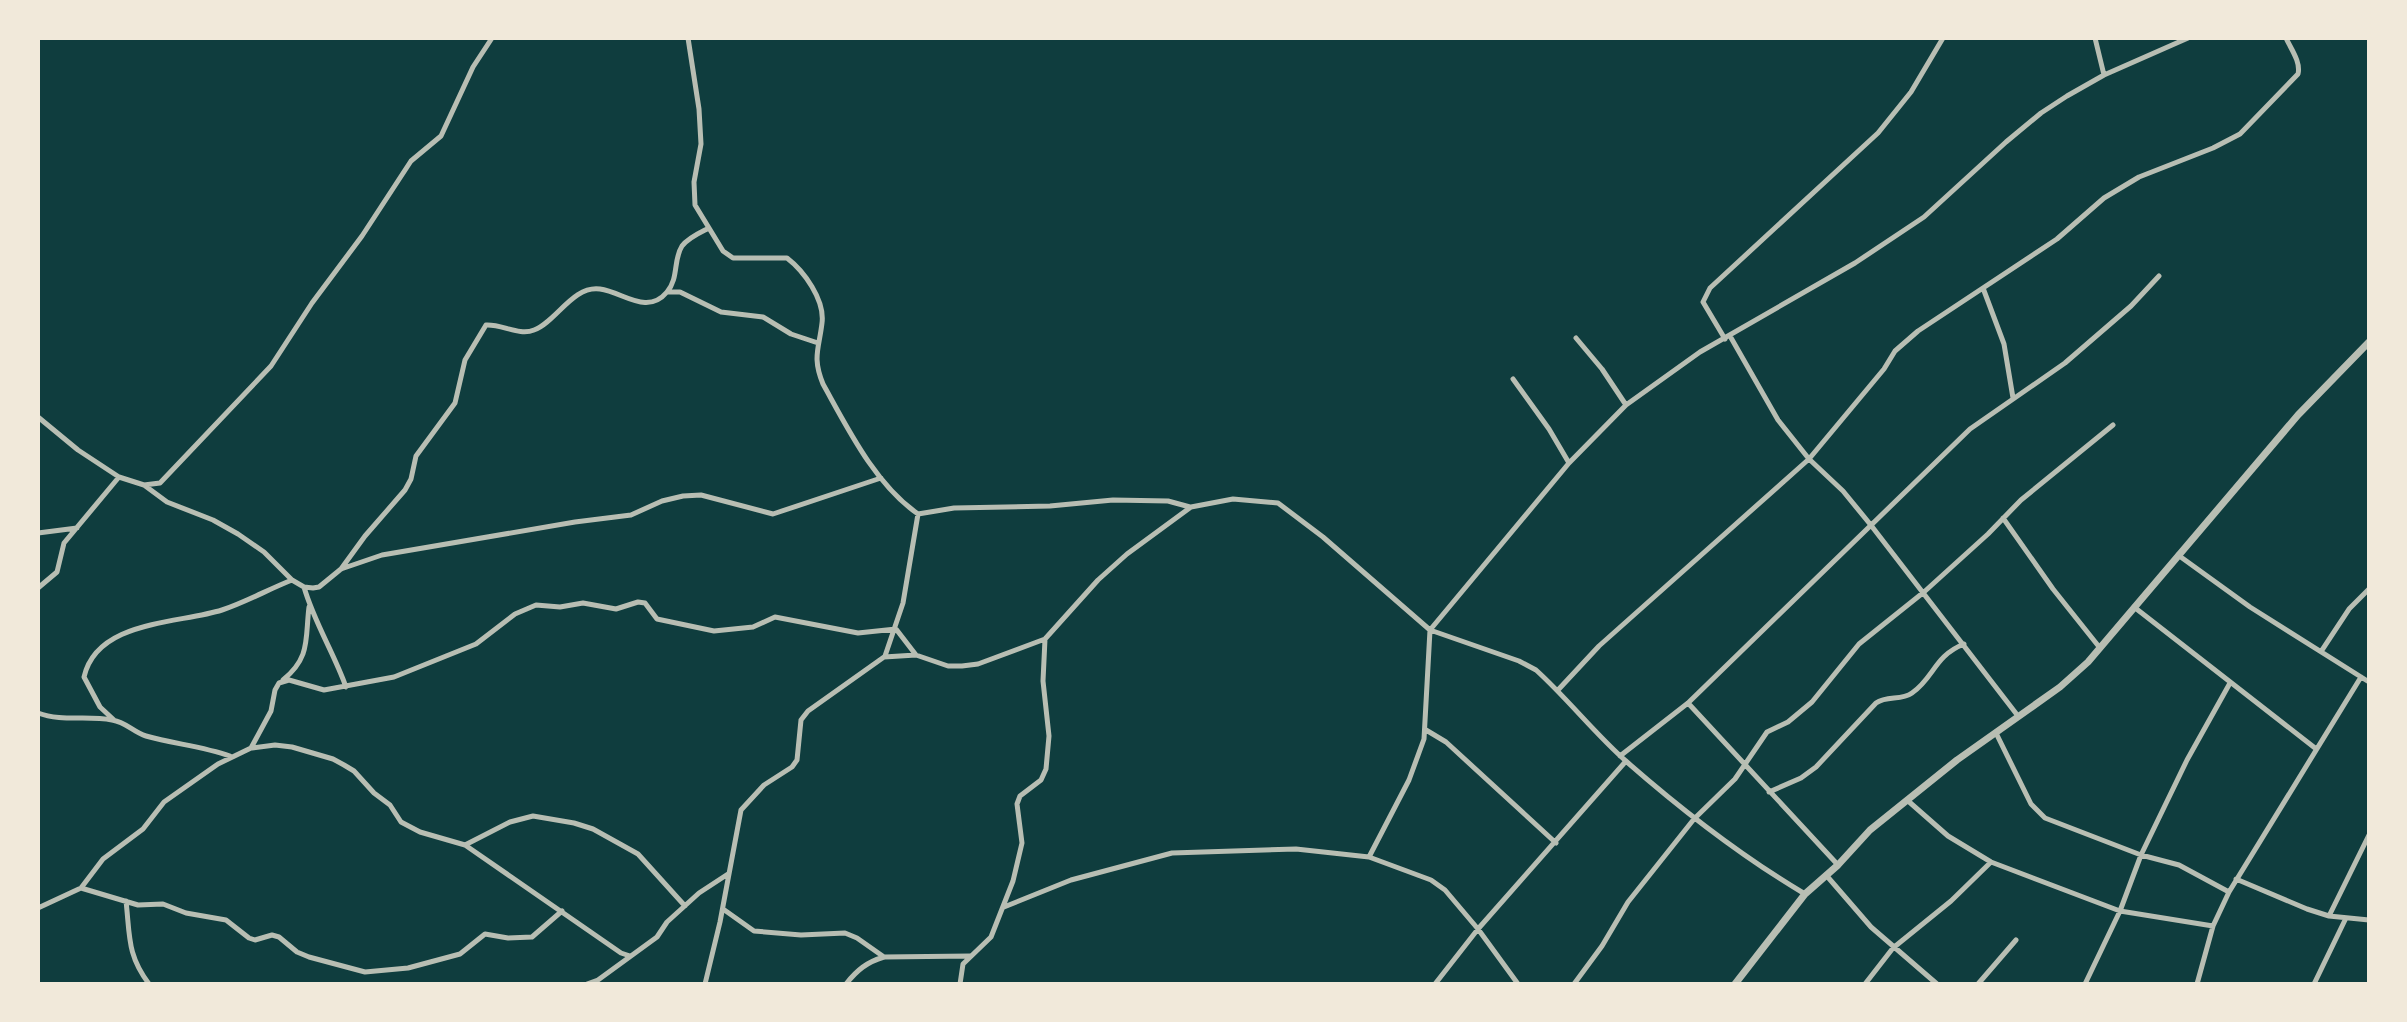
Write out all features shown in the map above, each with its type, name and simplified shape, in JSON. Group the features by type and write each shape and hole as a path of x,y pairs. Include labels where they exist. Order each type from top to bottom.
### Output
{"street":[{"path":"144,485 160,483 271,366 411,161 441,136 473,67 492,38"},
{"path":"688,38 701,144 695,205 707,229 723,251 733,258 778,256 787,258 797,266 821,307 823,320 816,367 823,384 881,478 918,514 954,508 1035,507 1113,500 1168,501 1191,507 1233,499 1278,503 1305,522 1430,630 1519,661 1536,670 1620,756 1694,819 1764,870 1805,894"},
{"path":"1943,38 1911,92 1878,133 1710,288 1703,302 1778,420 1809,459 1843,491 1870,524 2019,717"},
{"path":"2095,38 2104,75"},
{"path":"1369,857 1409,780 1426,730 1430,630 1569,463 1626,405 1700,352 1855,263 1924,217 2041,113 2104,75 2188,38"},
{"path":"1558,690 1599,646 1809,459 1884,369 1895,351 1944,311 2057,239 2104,198 2139,177 2240,134 2298,74 2299,69 2286,38"},
{"path":"38,417 78,450 119,477 144,485 167,502 213,520 264,552 292,580 304,587 319,587 341,569 405,490 416,456 455,403 465,360 486,325 533,331 548,322 577,295 590,290 600,289 635,303 653,302 667,292 676,275 678,255 683,244 707,229"},
{"path":"1620,756 1688,703 1970,429 2065,363 2131,306 2159,276"},
{"path":"1983,288 2004,344 2013,398"},
{"path":"667,292 680,292 721,312 763,317 791,334 818,343"},
{"path":"1576,338 1626,405"},
{"path":"1735,984 1805,894 1838,865 1870,830 1957,760 2060,687 2101,649 2298,415 2369,342"},
{"path":"1513,379 1569,463"},
{"path":"1574,984 1602,946 1628,902 1694,819 1735,779 1767,732 1788,722 1812,702 1859,644 1924,592 2003,518 2113,425"},
{"path":"38,588 57,572 62,548 119,477"},
{"path":"341,569 404,550 631,515 662,501 683,496 701,495 773,514 881,478"},
{"path":"705,984 723,909 741,810 764,785 792,767 797,760 801,720 816,704 884,657 916,655 948,666 962,666 978,664 1045,639 1098,580 1127,554 1191,507"},
{"path":"884,657 903,603 918,514"},
{"path":"2003,518 2053,589 2101,649"},
{"path":"38,533 78,528"},
{"path":"2178,555 2250,607 2369,682"},
{"path":"231,757 200,746 178,745 144,736 114,720 100,707 84,677 87,662 114,639 133,628 226,609 292,580"},
{"path":"304,587 309,606 346,687"},
{"path":"2322,650 2349,609 2369,589"},
{"path":"279,683 289,680 324,690 394,677 476,644 515,614 536,605 560,607 583,603 616,609 645,603 657,619 714,631 753,627 775,617 858,633 896,629"},
{"path":"251,748 271,711 275,690 302,659 307,647 309,606"},
{"path":"2134,607 2315,748"},
{"path":"896,629 916,655"},
{"path":"960,984 963,964 991,937 1004,907 1022,843 1017,804 1020,796 1041,780 1046,769 1049,736 1043,681 1045,639"},
{"path":"1769,792 1801,778 1816,767 1876,703 1883,698 1904,697 1912,693 1937,662 1964,644"},
{"path":"2197,984 2213,926 2229,892 2361,677"},
{"path":"2085,984 2120,911 2141,855 2187,760 2230,683"},
{"path":"1688,703 1838,865"},
{"path":"38,713 60,718 114,720"},
{"path":"1426,730 1446,742 1556,843"},
{"path":"1996,733 2037,812 2074,830 2198,873 2229,892"},
{"path":"38,908 81,888 103,859 143,829 164,802 231,757 263,745 284,746 333,759 354,771 364,784 390,805 401,822 410,828 465,845 621,953 630,956"},
{"path":"1435,984 1478,929 1626,761"},
{"path":"1907,800 1948,836 1991,862 2120,911 2213,926"},
{"path":"465,845 510,822 533,816 574,823 593,829 638,854 685,906"},
{"path":"2329,916 2369,835"},
{"path":"1004,907 1071,880 1172,853 1296,849 1369,857 1431,880 1445,890 1518,984"},
{"path":"1865,984 1893,948 1951,901 1991,862"},
{"path":"587,984 598,980 657,937 667,922 699,893 729,873"},
{"path":"1826,875 1871,927 1937,984"},
{"path":"2236,879 2329,916 2369,920"},
{"path":"81,888 138,905 163,904 186,913 226,920 249,938 279,937 297,952 309,957 365,972 408,968 460,954 485,934 508,938 532,937 562,911"},
{"path":"126,900 129,944 136,966 149,984"},
{"path":"723,909 754,931 801,935 845,933 884,957"},
{"path":"2314,984 2346,918"},
{"path":"1978,984 2016,940"},
{"path":"846,984 856,970 884,957 970,956"}]}
